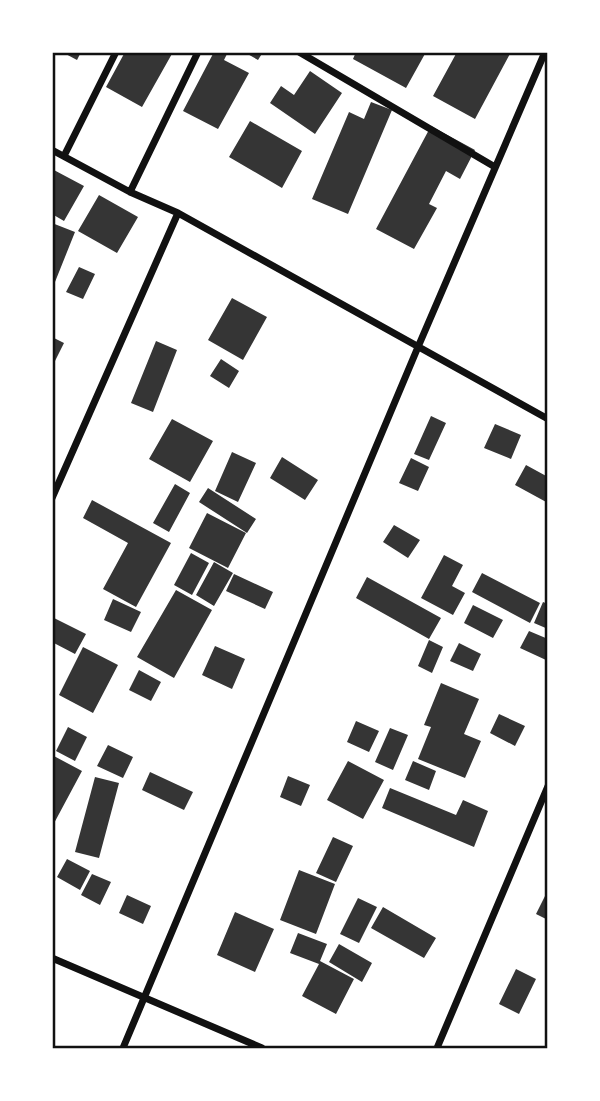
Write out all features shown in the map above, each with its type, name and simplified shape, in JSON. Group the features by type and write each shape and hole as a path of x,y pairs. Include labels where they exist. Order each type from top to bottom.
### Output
{"street":[{"path":"64,156 116,52"},
{"path":"131,192 198,52"},
{"path":"299,52 495,167"},
{"path":"123,1048 545,52"},
{"path":"52,150 131,192 178,213 548,419"},
{"path":"52,498 178,213"},
{"path":"438,1048 548,786"},
{"path":"52,958 261,1048"}],"building":[{"path":"62,52 81,52 77,60"},
{"path":"125,52 173,52 142,107 106,87"},
{"path":"214,52 228,52 224,60 249,73 218,129 183,111"},
{"path":"244,52 263,52 258,60"},
{"path":"356,52 426,52 406,88 353,59"},
{"path":"457,52 511,52 475,119 433,96"},
{"path":"310,71 342,93 315,134 270,103 281,86 294,95"},
{"path":"371,102 392,110 348,214 312,199 349,112 364,119"},
{"path":"250,121 302,151 282,188 229,157"},
{"path":"431,126 475,150 460,179 446,171 429,204 437,208 414,249 376,229"},
{"path":"52,169 84,186 64,221 52,214"},
{"path":"99,195 138,217 117,253 78,231"},
{"path":"52,223 75,232 53,287 52,287"},
{"path":"79,267 95,274 83,299 66,292"},
{"path":"232,298 267,317 243,360 208,340"},
{"path":"52,337 64,343 52,367"},
{"path":"156,341 177,350 153,412 131,403"},
{"path":"221,359 239,371 229,388 210,376"},
{"path":"431,416 446,423 429,460 414,454"},
{"path":"172,419 213,441 190,482 149,459"},
{"path":"495,424 521,435 511,459 484,448"},
{"path":"232,452 256,463 238,502 215,491"},
{"path":"282,457 318,480 305,500 270,478"},
{"path":"411,458 429,467 418,491 399,483"},
{"path":"526,465 548,477 548,503 515,485"},
{"path":"175,484 190,493 169,532 153,523"},
{"path":"208,488 256,519 247,533 199,502"},
{"path":"92,500 171,543 136,607 103,589 128,543 83,518"},
{"path":"207,513 246,533 228,568 189,548"},
{"path":"394,525 420,540 408,558 383,542"},
{"path":"191,553 209,563 192,595 174,585"},
{"path":"444,555 463,565 452,586 465,593 453,615 421,598"},
{"path":"214,562 233,573 214,606 196,595"},
{"path":"482,573 540,603 530,623 472,592"},
{"path":"234,574 273,592 265,609 226,591"},
{"path":"367,577 441,618 429,639 356,598"},
{"path":"176,590 212,610 174,678 137,657"},
{"path":"113,599 141,612 131,632 104,620"},
{"path":"543,602 548,604 548,629 534,623"},
{"path":"473,605 503,620 493,638 464,623"},
{"path":"52,617 86,634 75,654 52,642"},
{"path":"529,631 548,639 546,660 520,648"},
{"path":"429,640 443,647 432,673 418,666"},
{"path":"459,643 481,654 473,671 450,661"},
{"path":"215,646 245,659 232,689 202,675"},
{"path":"83,647 118,665 93,713 59,695"},
{"path":"139,670 161,682 151,701 129,690"},
{"path":"441,683 479,699 464,734 481,741 465,778 418,759 431,727 424,725"},
{"path":"499,714 525,726 515,746 490,733"},
{"path":"356,721 379,731 369,752 347,742"},
{"path":"68,727 87,737 75,761 56,751"},
{"path":"390,728 408,735 393,770 375,762"},
{"path":"108,745 133,757 123,778 97,766"},
{"path":"52,755 82,771 52,827"},
{"path":"348,761 384,780 363,819 327,800"},
{"path":"413,761 436,771 429,790 405,780"},
{"path":"150,772 193,792 184,810 142,790"},
{"path":"288,776 310,785 301,806 280,797"},
{"path":"95,777 119,783 99,858 75,852"},
{"path":"390,788 456,815 463,800 488,811 474,847 382,808"},
{"path":"333,837 353,846 336,882 316,873"},
{"path":"67,859 90,871 80,890 57,877"},
{"path":"299,870 335,884 316,934 280,920"},
{"path":"92,874 111,882 100,905 81,895"},
{"path":"548,890 548,920 536,914"},
{"path":"127,895 151,906 143,924 119,913"},
{"path":"358,898 377,907 359,943 340,934"},
{"path":"383,907 436,938 424,958 371,928"},
{"path":"235,912 274,929 255,972 217,955"},
{"path":"298,933 327,944 320,961 354,979 336,1014 302,996 319,964 290,953"},
{"path":"339,944 372,963 362,982 329,962"},
{"path":"516,969 536,979 519,1014 499,1004"}]}
